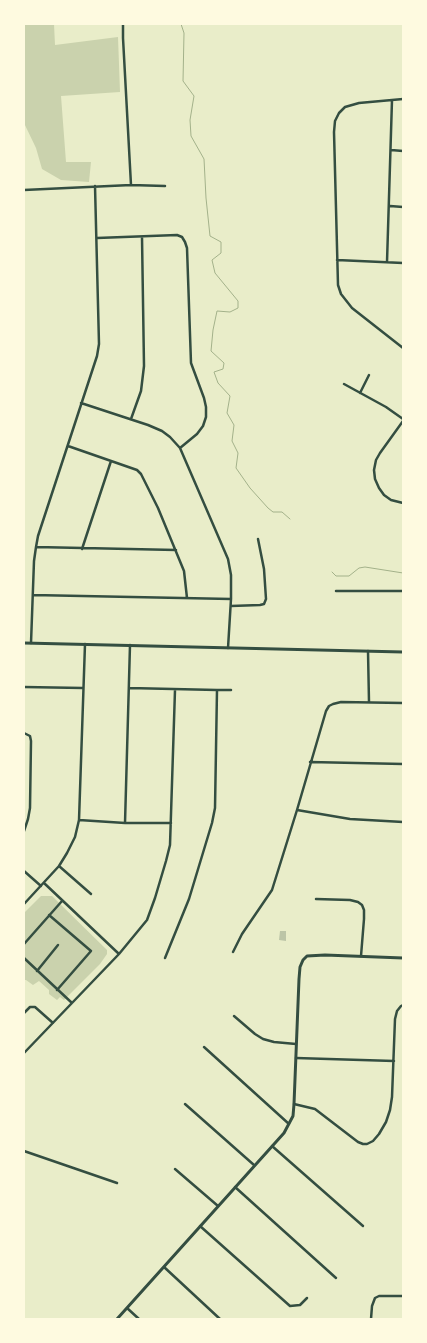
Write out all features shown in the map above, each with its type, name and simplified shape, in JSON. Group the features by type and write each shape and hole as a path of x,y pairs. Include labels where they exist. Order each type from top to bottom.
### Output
{"street":[{"path":"123,24 122,38 131,185"},
{"path":"403,99 351,104 339,113 335,121 334,132 338,285 341,294 352,308 403,348"},
{"path":"387,262 392,100"},
{"path":"391,150 403,151"},
{"path":"24,190 95,186 165,186"},
{"path":"31,643 36,547 97,356 99,344 95,186"},
{"path":"390,206 403,207"},
{"path":"97,238 142,238 177,235 182,237 187,248 192,363 204,398 206,416 203,426 197,434 180,448"},
{"path":"131,419 141,391 144,366 142,238"},
{"path":"337,260 403,263"},
{"path":"360,394 369,375"},
{"path":"344,384 386,407 403,420 380,453 374,470 378,488 384,495 391,500 403,503"},
{"path":"82,403 162,431 180,448 228,559 231,575 228,648"},
{"path":"68,446 137,470 141,474 158,508 184,571 187,598"},
{"path":"82,548 111,461"},
{"path":"231,606 264,604 266,599 264,569 258,539"},
{"path":"36,547 176,550"},
{"path":"336,591 403,591"},
{"path":"32,596 231,600"},
{"path":"24,643 403,652"},
{"path":"24,904 59,866 75,837 79,820 85,644"},
{"path":"125,823 130,645"},
{"path":"368,651 369,702"},
{"path":"24,687 83,688"},
{"path":"129,688 232,690"},
{"path":"24,1053 119,954 147,920 170,844 175,690"},
{"path":"165,958 189,899 214,816 216,690"},
{"path":"233,952 242,934 272,890 310,762 329,706 340,702 403,703"},
{"path":"24,733 30,736 31,741 30,808 24,831"},
{"path":"310,762 403,764"},
{"path":"297,810 350,819 403,822"},
{"path":"79,820 171,823"},
{"path":"59,866 91,894"},
{"path":"24,871 41,886"},
{"path":"44,883 119,954"},
{"path":"316,899 350,900 362,905 364,919 361,956"},
{"path":"24,944 62,901"},
{"path":"49,914 91,951 58,990"},
{"path":"37,971 58,945"},
{"path":"117,1319 284,1133 289,1124 293,1116 300,967 303,960 307,956 314,955 403,958"},
{"path":"24,958 72,1003"},
{"path":"294,1104 315,1110 358,1142 363,1144 371,1143 380,1134 390,1110 395,1019 397,1011 403,1005"},
{"path":"24,1013 30,1008 35,1007 53,1023"},
{"path":"234,1016 263,1039 296,1044"},
{"path":"204,1047 289,1124"},
{"path":"296,1058 394,1061"},
{"path":"185,1104 254,1165"},
{"path":"272,1146 363,1226"},
{"path":"24,1151 117,1183"},
{"path":"175,1169 218,1206"},
{"path":"235,1186 336,1278"},
{"path":"200,1226 290,1306 300,1305 307,1298"},
{"path":"164,1267 220,1319"},
{"path":"371,1319 375,1298 403,1296"},
{"path":"127,1308 139,1319"}],"green space":[{"path":"24,24 54,24 55,45 118,37 120,92 61,96 66,162 91,162 89,182 61,180 42,169 36,148 24,123"},
{"path":"41,896 52,896 107,950 107,954 100,964 64,1000 60,997 57,1000 49,994 49,990 39,981 33,985 24,980 24,913"}],"building":[{"path":"280,931 286,931 286,941 279,940"}],"waterway":[{"path":"181,24 184,33 183,81 194,96 190,120 191,136 204,159 210,236 221,242 221,253 212,260 215,273 238,301 238,308 230,312 217,311 211,351 224,363 223,369 214,372 218,383 230,396 227,413 234,425 232,441 238,453 236,468 250,488 268,508 273,512 282,512 290,519"},
{"path":"332,572 336,576 349,576 359,568 365,567 403,573"}]}
